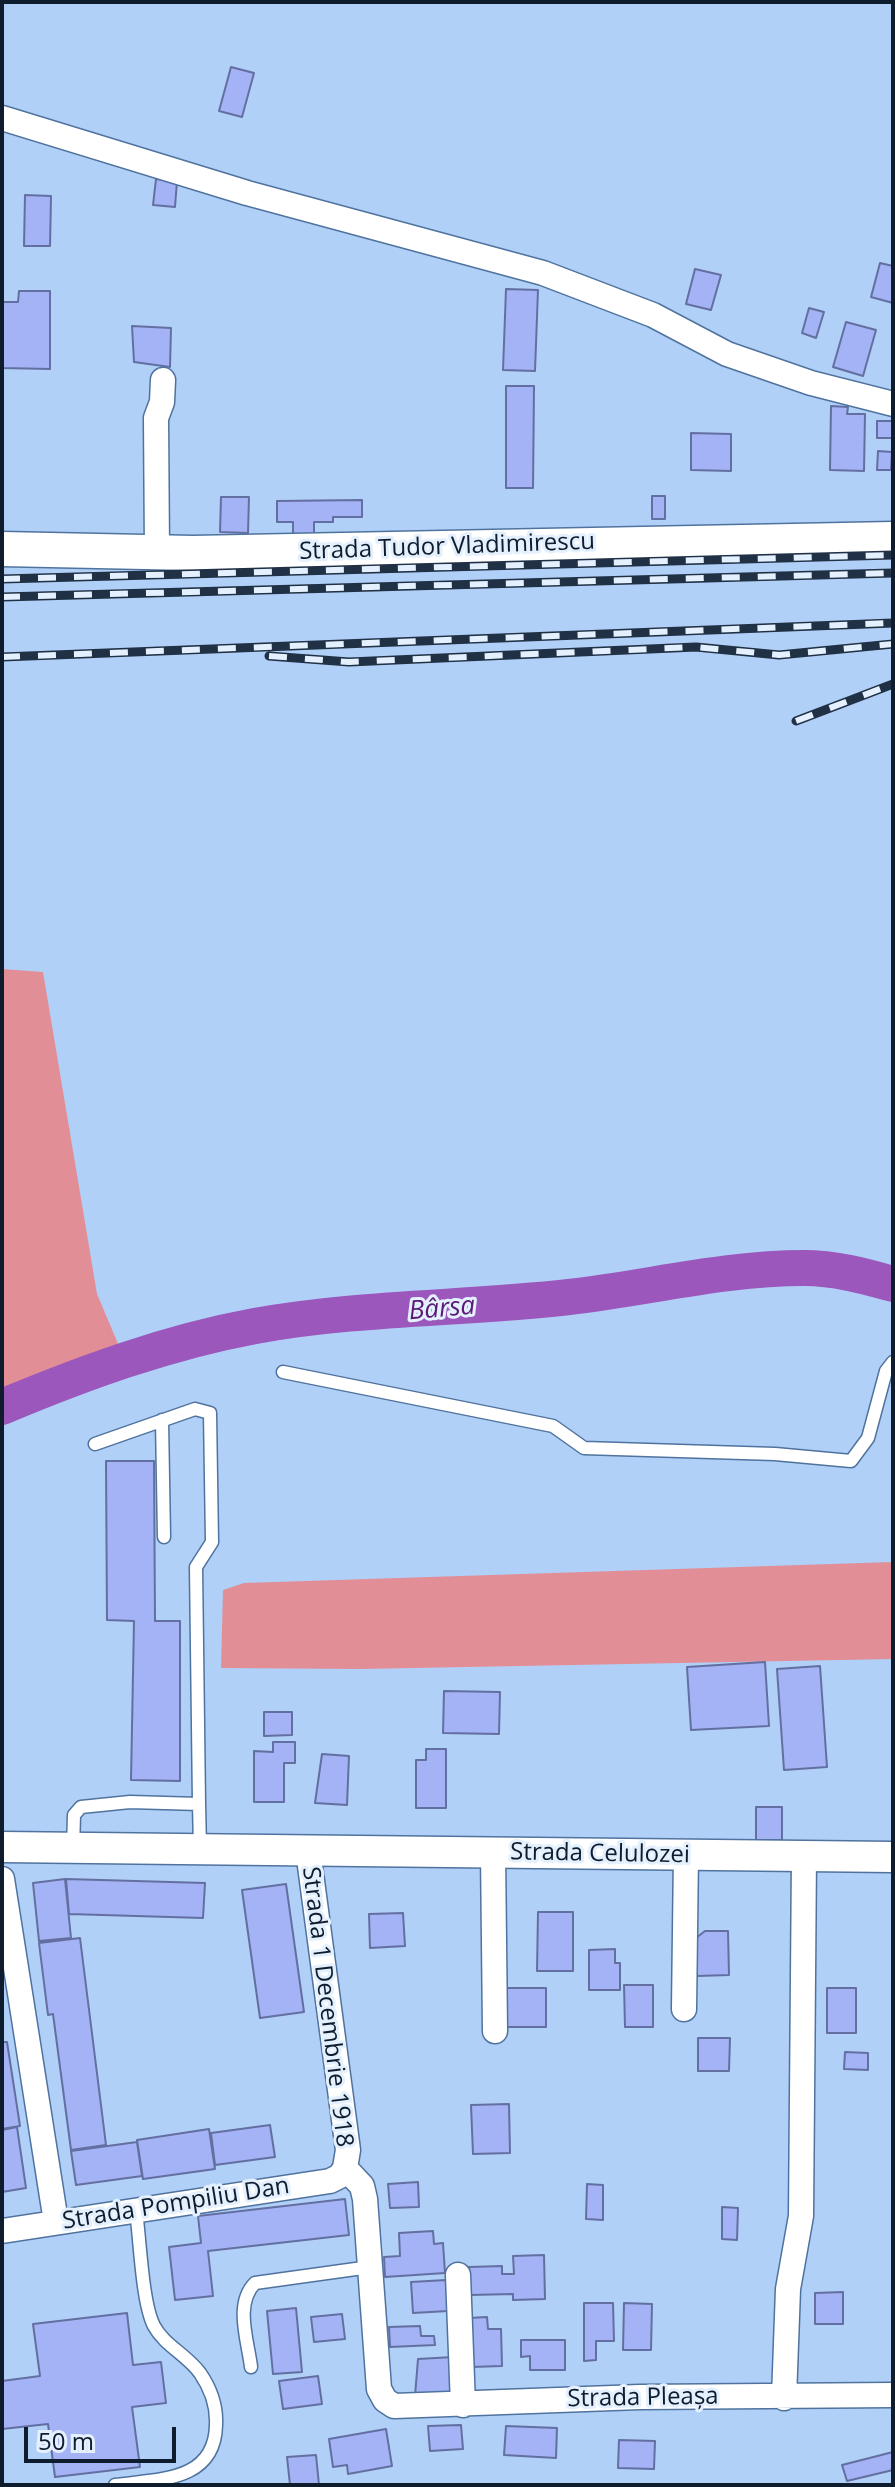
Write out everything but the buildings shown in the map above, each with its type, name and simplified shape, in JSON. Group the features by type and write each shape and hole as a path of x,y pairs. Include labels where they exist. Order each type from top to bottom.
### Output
{"main road":[{"name":"Strada Tudor Vladimirescu","path":"2,549 157,553 893,539"}],"street":[{"path":"2,118 247,193 555,277 653,315 727,354 811,383 893,404"},
{"path":"157,553 156,418 162,402 163,380"},
{"name":"Strada 1 Decembrie 1918","path":"2,1847 308,1851 348,2150 345,2168 362,2186 365,2199 379,2389 385,2400 394,2406"},
{"name":"Strada Celulozei","path":"308,1851 893,1857"},
{"path":"493,1852 495,2031"},
{"path":"684,2009 686,1854"},
{"path":"784,2398 788,2289 801,2216 804,1856"},
{"path":"2,1879 56,2222"},
{"name":"Strada Pompiliu Dan","path":"2,2231 330,2181 345,2168"},
{"path":"458,2275 463,2405"},
{"name":"Strada Pleașa","path":"394,2406 640,2397 893,2395"}],"lane":[{"path":"283,1372 553,1426 584,1448 775,1454 851,1461 868,1438 886,1371 893,1362"},
{"path":"95,1444 195,1409 205,1409 211,1419 212,1542 196,1567 200,1849"},
{"path":"162,1420 164,1537"},
{"path":"73,1848 74,1815 89,1804 199,1804"},
{"path":"115,2485 184,2475 203,2464 216,2433 214,2404 207,2385 182,2353 162,2339 150,2319 136,2211"},
{"path":"251,2367 243,2307 246,2292 255,2283 370,2267"}],"shaded area":[{"path":"2,969 43,972 97,1294 130,1372 2,1426"},
{"path":"893,1562 893,1659 360,1669 221,1668 223,1590 244,1583"}],"waterway":[{"name":"Bârsa","path":"2,1407 63,1382 158,1350 222,1333 294,1320 569,1297 775,1269 827,1269 893,1284"}],"railway":[{"path":"2,579 893,555"},
{"path":"2,597 893,573"},
{"path":"2,657 893,623"},
{"path":"269,656 349,662 696,647 779,655 893,644"},
{"path":"796,721 893,684"}]}
